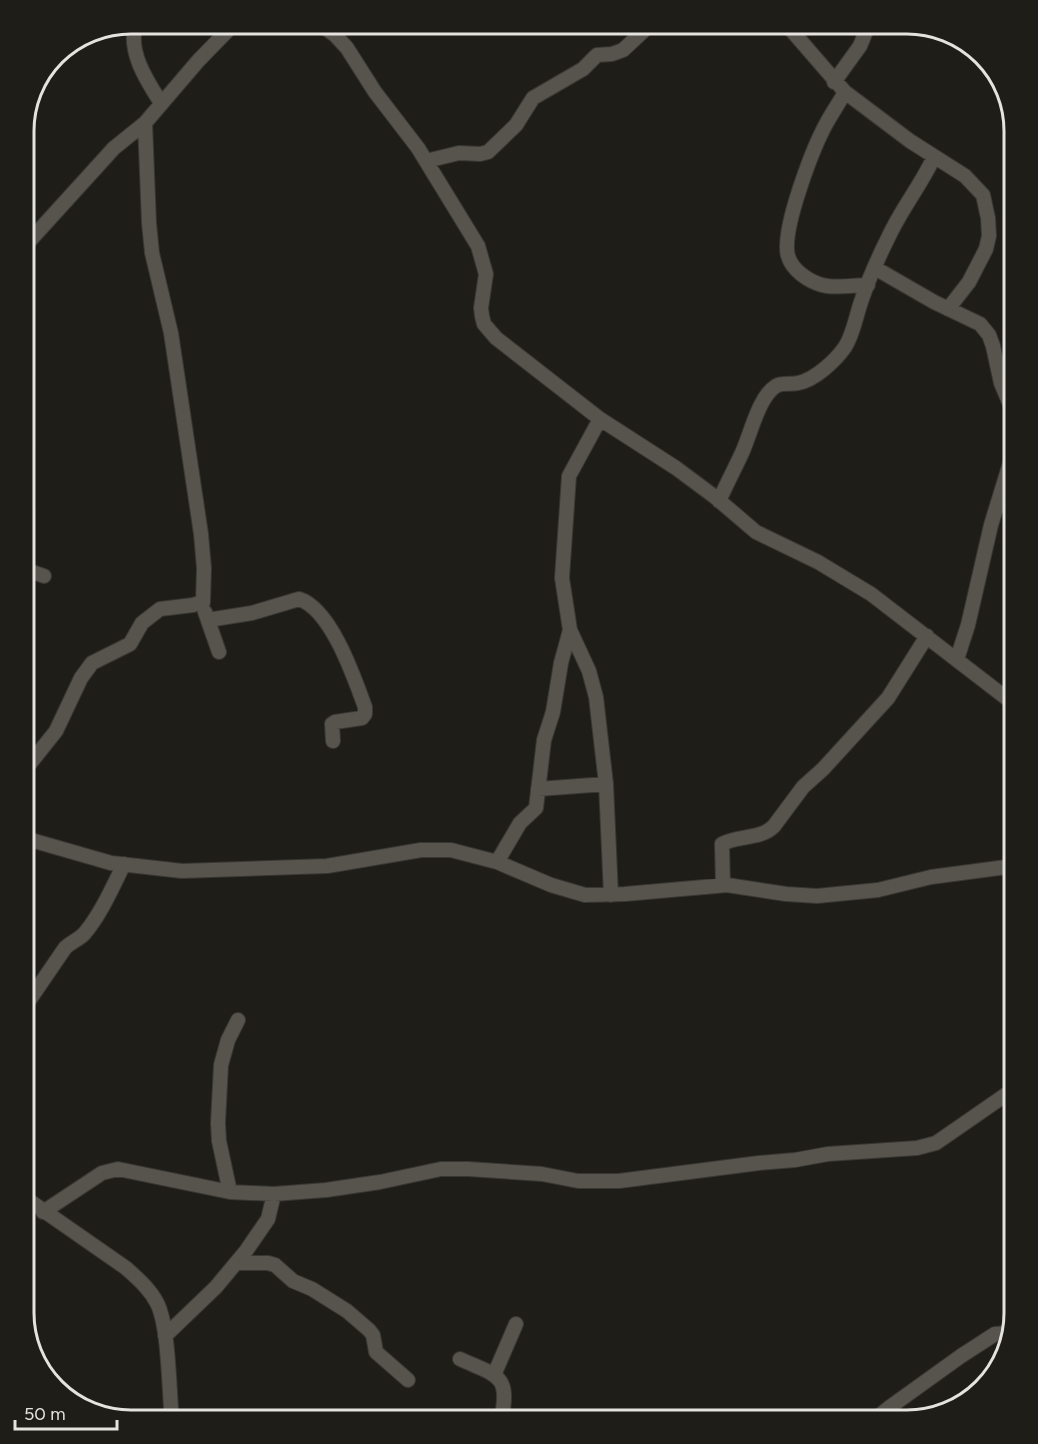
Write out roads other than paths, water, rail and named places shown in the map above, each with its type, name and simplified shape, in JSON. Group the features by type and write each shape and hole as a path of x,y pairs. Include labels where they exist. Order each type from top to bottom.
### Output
{"street":[{"path":"135,34 138,61 144,77 161,103"},
{"path":"35,235 114,148 146,123 161,103 225,34"},
{"path":"335,34 426,161 478,246 486,274 481,308 484,324 496,338 600,419 676,468 756,532 818,562 871,594 1004,698"},
{"path":"426,161 459,153 488,152 516,125 533,98 583,69 597,55 612,54 623,50 640,35"},
{"path":"795,35 845,92 934,157 972,181 982,195 988,218 989,236 986,249 969,282 948,309"},
{"path":"834,82 860,46 865,35"},
{"path":"845,92 825,125 812,155 790,224 788,258 801,274 822,286 868,285"},
{"path":"146,123 151,243 156,275 171,333 201,534 204,568 203,602 219,652"},
{"path":"719,501 763,402 777,385 800,383 818,373 846,346 868,285 892,230 924,179 934,157"},
{"path":"875,268 948,309 980,324 989,335 998,361 1004,390"},
{"path":"600,419 575,462 568,485 562,578 570,630 589,671 596,696 606,784 611,895"},
{"path":"957,659 968,625 991,525 1004,483"},
{"path":"35,573 44,576"},
{"path":"208,620 252,613 298,599 313,606 331,632 351,671 365,707 365,714 362,718 332,724 333,741"},
{"path":"34,758 56,730 81,678 92,663 130,644 146,618 160,609 203,602"},
{"path":"497,862 520,823 536,808 544,740 553,712 561,663 570,630"},
{"path":"723,885 722,844 756,836 774,826 803,786 823,769 888,698 927,636"},
{"path":"538,789 606,784"},
{"path":"34,842 51,848 124,864 182,871 327,866 421,850 451,850 497,862 551,885 585,895 611,895 723,885 804,896 827,896 878,890 931,877 1004,867"},
{"path":"34,993 65,948 79,938 97,917 124,864"},
{"path":"230,1192 219,1141 218,1123 221,1065 238,1020"},
{"path":"43,1212 102,1173 118,1169 230,1192 274,1194 358,1185 441,1169 468,1168 542,1174 578,1181 619,1181 828,1154 907,1150 936,1143 1004,1096"},
{"path":"165,1336 216,1287 237,1263 263,1228 274,1194"},
{"path":"34,1205 126,1268 140,1281 158,1305 165,1336 171,1409"},
{"path":"237,1263 275,1265 292,1281 312,1289 347,1311 373,1335 376,1352 408,1380"},
{"path":"494,1375 516,1324"},
{"path":"886,1410 961,1356 995,1334 1001,1334"},
{"path":"460,1359 502,1381 504,1386 502,1409"}]}
